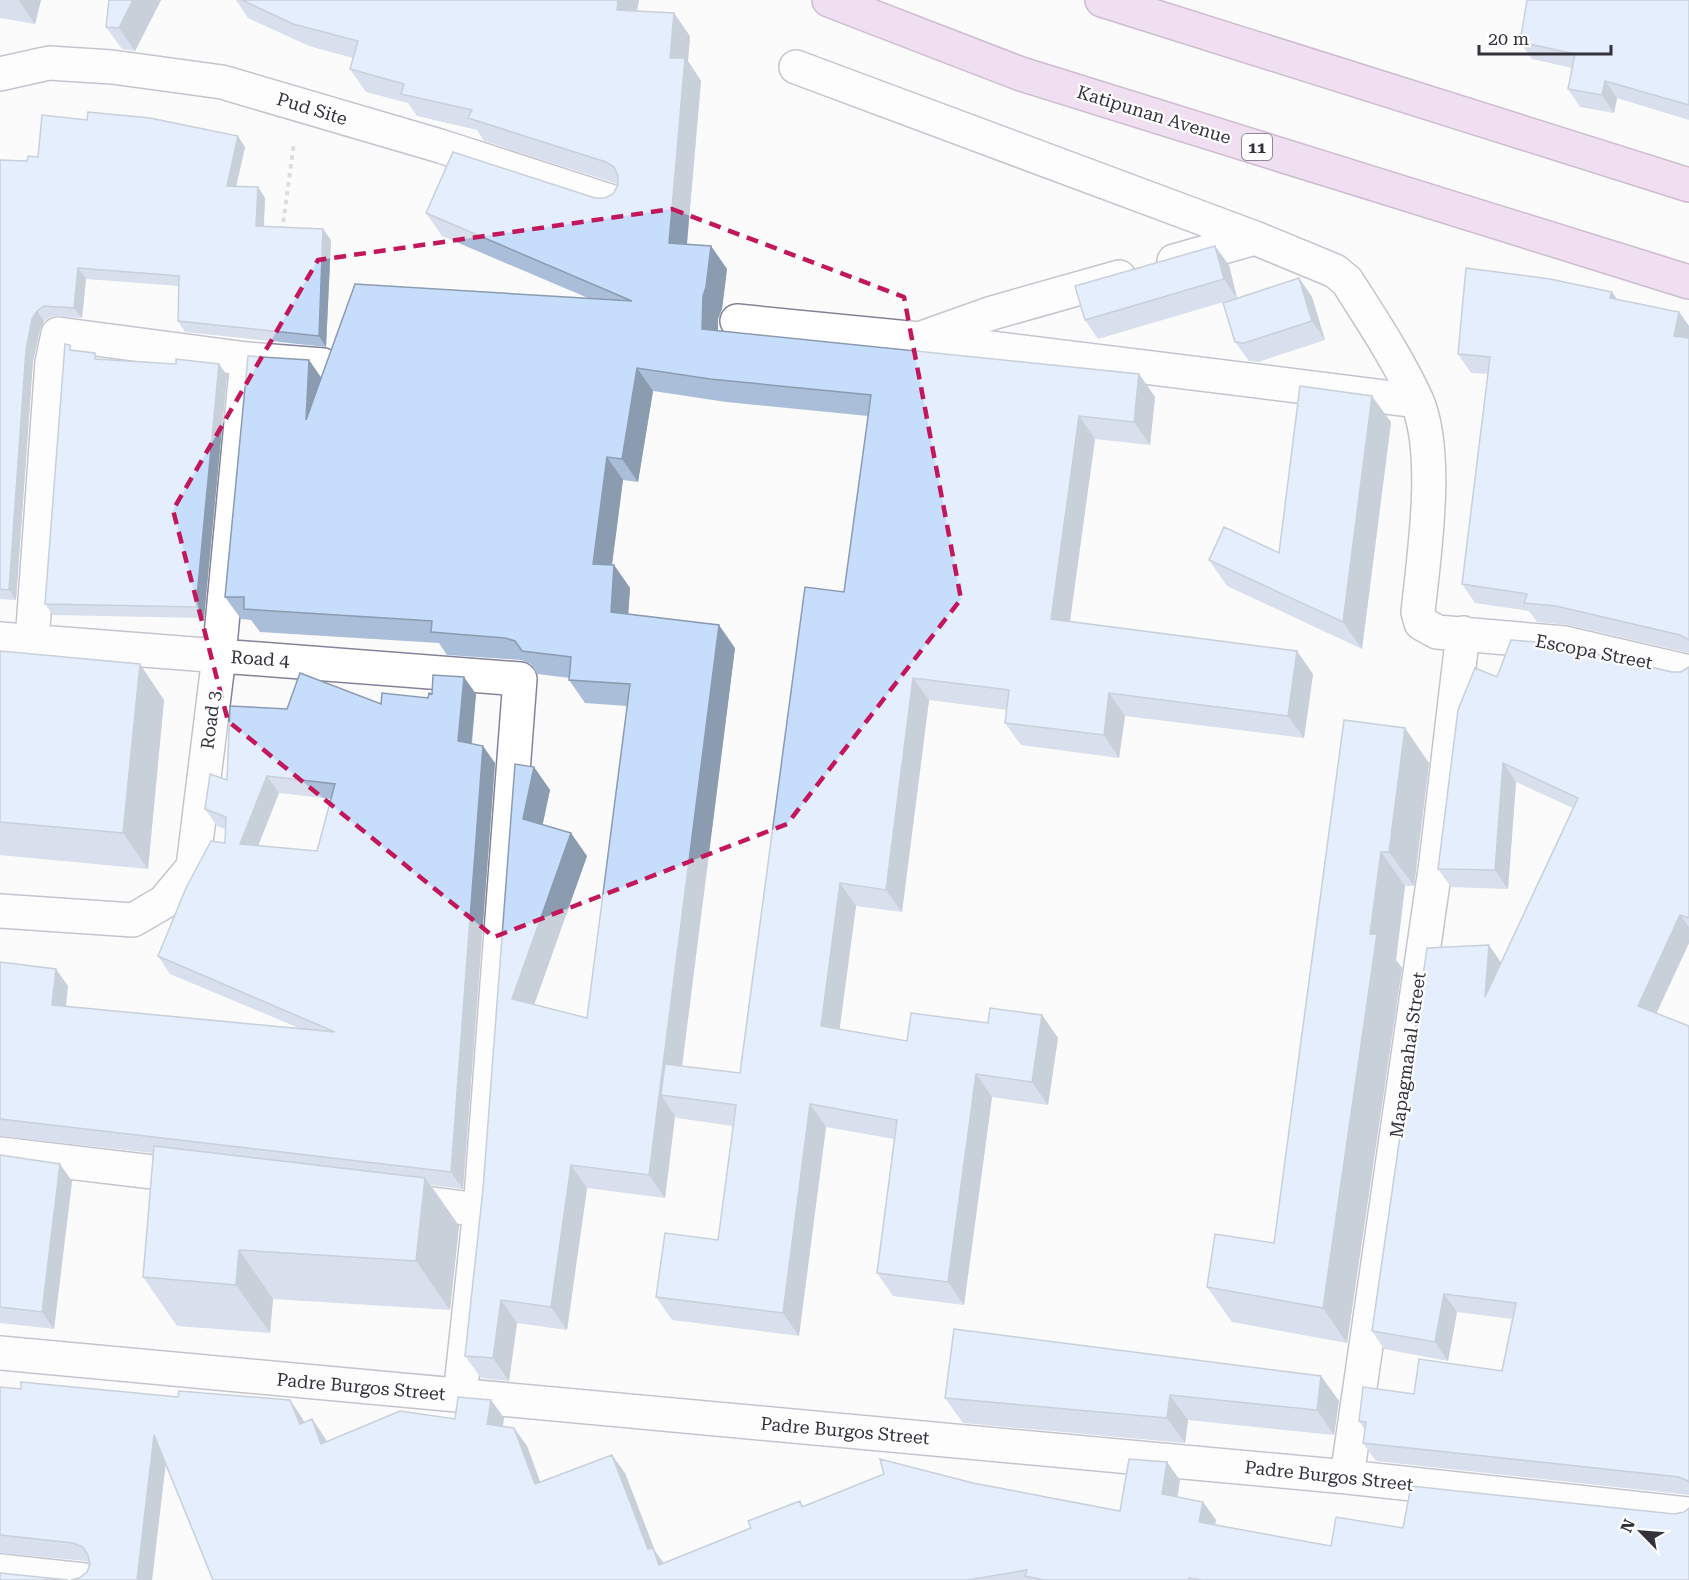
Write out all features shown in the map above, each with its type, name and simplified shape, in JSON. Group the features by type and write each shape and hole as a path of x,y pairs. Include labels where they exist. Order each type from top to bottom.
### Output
{"main road":[{"name":"Katipunan Avenue","path":"829,0 1021,74 1689,282"},
{"path":"1102,0 1689,185"}],"street":[{"name":"Pud Site","path":"0,74 49,63 112,67 222,82 440,146 616,203"},
{"path":"796,67 1255,238 1335,271 1347,281 1417,401"},
{"path":"920,339 992,312 1255,238"},
{"path":"737,321 920,339 1417,401"},
{"path":"32,642 52,362 58,334 247,359 324,365"},
{"name":"Road 3","path":"0,911 133,920 164,902 193,867 219,656 247,359"},
{"name":"Escopa Street","path":"1417,401 1428,451 1428,500 1418,612 1421,623 1431,631 1565,643 1689,672"},
{"name":"Mapagmahal Street","path":"1347,1477 1436,862 1463,633"},
{"name":"Road 4","path":"0,639 520,679 480,1210"},
{"path":"0,1154 222,1180"},
{"path":"375,1197 480,1210 460,1396"},
{"name":"Padre Burgos Street","path":"0,1353 1347,1477 1689,1514"},
{"path":"0,1571 84,1580"}],"path":[{"path":"281,235 299,105"}],"highlighted area":[{"path":"672,209 904,297 961,599 787,824 494,937 228,721 173,510 318,260"}],"building":[{"path":"109,0 133,0 119,28 106,27"},
{"path":"242,0 618,0 617,10 674,13 670,58 685,58 669,243 711,246 703,296 702,329 1139,374 1134,422 1079,416 1051,619 1297,651 1288,716 1109,693 1104,735 1005,723 1009,690 913,678 886,890 840,883 821,1026 907,1041 911,1013 988,1023 990,1008 1042,1015 1032,1082 976,1074 948,1282 877,1273 897,1120 810,1104 783,1313 656,1297 665,1233 718,1240 736,1105 661,1095 665,1064 740,1073 805,587 844,592 871,395 710,379 637,368 622,459 607,457 593,564 614,565 611,612 719,625 649,1175 571,1165 551,1307 501,1300 493,1358 465,1356 483,1189 515,764 534,767 523,819 571,833 512,999 587,1018 630,684 569,680 571,657 522,651 515,641 505,638 431,632 432,621 244,609 244,597 225,597 248,356 309,360 306,420 355,284 632,301 426,213 453,152 595,198 605,198 613,194 618,185 618,176 614,167 606,162 468,118 472,110 401,94 404,84 350,69 358,41 293,24"},
{"path":"1527,0 1689,0 1689,105 1605,81 1602,95 1568,89 1575,54 1520,42"},
{"path":"88,112 150,118 238,136 227,186 258,187 256,226 323,229 319,336 178,321 179,276 78,268 74,308 44,306 32,319 26,350 9,590 0,589 0,160 27,161 28,156 38,157 42,115 87,120"},
{"path":"1215,246 1224,279 1085,320 1075,286"},
{"path":"1466,268 1550,279 1612,292 1610,298 1679,312 1674,336 1689,338 1689,640 1680,635 1556,606 1524,603 1527,594 1462,584 1490,357 1458,354"},
{"path":"1299,278 1312,321 1244,343 1235,342 1223,303"},
{"path":"65,344 70,345 70,350 95,353 95,359 176,364 176,359 219,364 196,607 45,604"},
{"path":"1300,386 1372,396 1343,622 1209,560 1224,527 1279,553"},
{"path":"1511,640 1549,643 1672,672 1681,672 1689,667 1689,918 1680,915 1638,1006 1689,1026 1689,1483 1679,1477 1363,1443 1366,1422 1359,1421 1363,1387 1414,1394 1419,1359 1502,1371 1516,1303 1444,1294 1435,1342 1372,1331 1427,948 1489,945 1485,997 1578,798 1503,763 1495,870 1438,869 1458,710 1475,668 1497,677"},
{"path":"0,651 140,664 123,833 0,822"},
{"path":"300,673 381,704 382,693 428,698 429,693 432,694 433,675 464,677 458,741 483,746 451,1172 0,1119 0,962 56,969 52,1005 335,1032 158,956 186,888 211,841 225,843 226,817 205,809 210,774 227,780 230,706 287,709","holes":["267,776 335,784 317,851 240,844"]},
{"path":"1344,720 1405,728 1389,852 1381,852 1370,934 1377,934 1323,1308 1207,1287 1215,1234 1274,1243"},
{"path":"154,1146 425,1178 416,1261 239,1250 236,1285 143,1277"},
{"path":"0,1155 60,1164 42,1312 0,1307"},
{"path":"954,1329 1321,1376 1317,1410 1170,1395 1167,1418 945,1398"},
{"path":"21,1382 178,1397 179,1391 290,1400 300,1424 312,1419 321,1444 400,1411 455,1419 458,1397 491,1400 487,1424 514,1428 535,1484 612,1455 648,1549 653,1548 659,1565 751,1528 748,1521 800,1501 802,1507 884,1474 880,1459 973,1483 1120,1511 1129,1459 1167,1462 1162,1494 1203,1502 1199,1522 1331,1546 1336,1517 1403,1528 1411,1486 1674,1514 1684,1512 1689,1508 1689,1580 1202,1580 1189,1578 1189,1580 1044,1580 1025,1576 1027,1570 968,1580 213,1580 154,1435 137,1580 71,1580 87,1572 90,1564 83,1547 73,1543 0,1535 0,1387 21,1389"},
{"path":"0,1573 68,1580 0,1580"}]}
